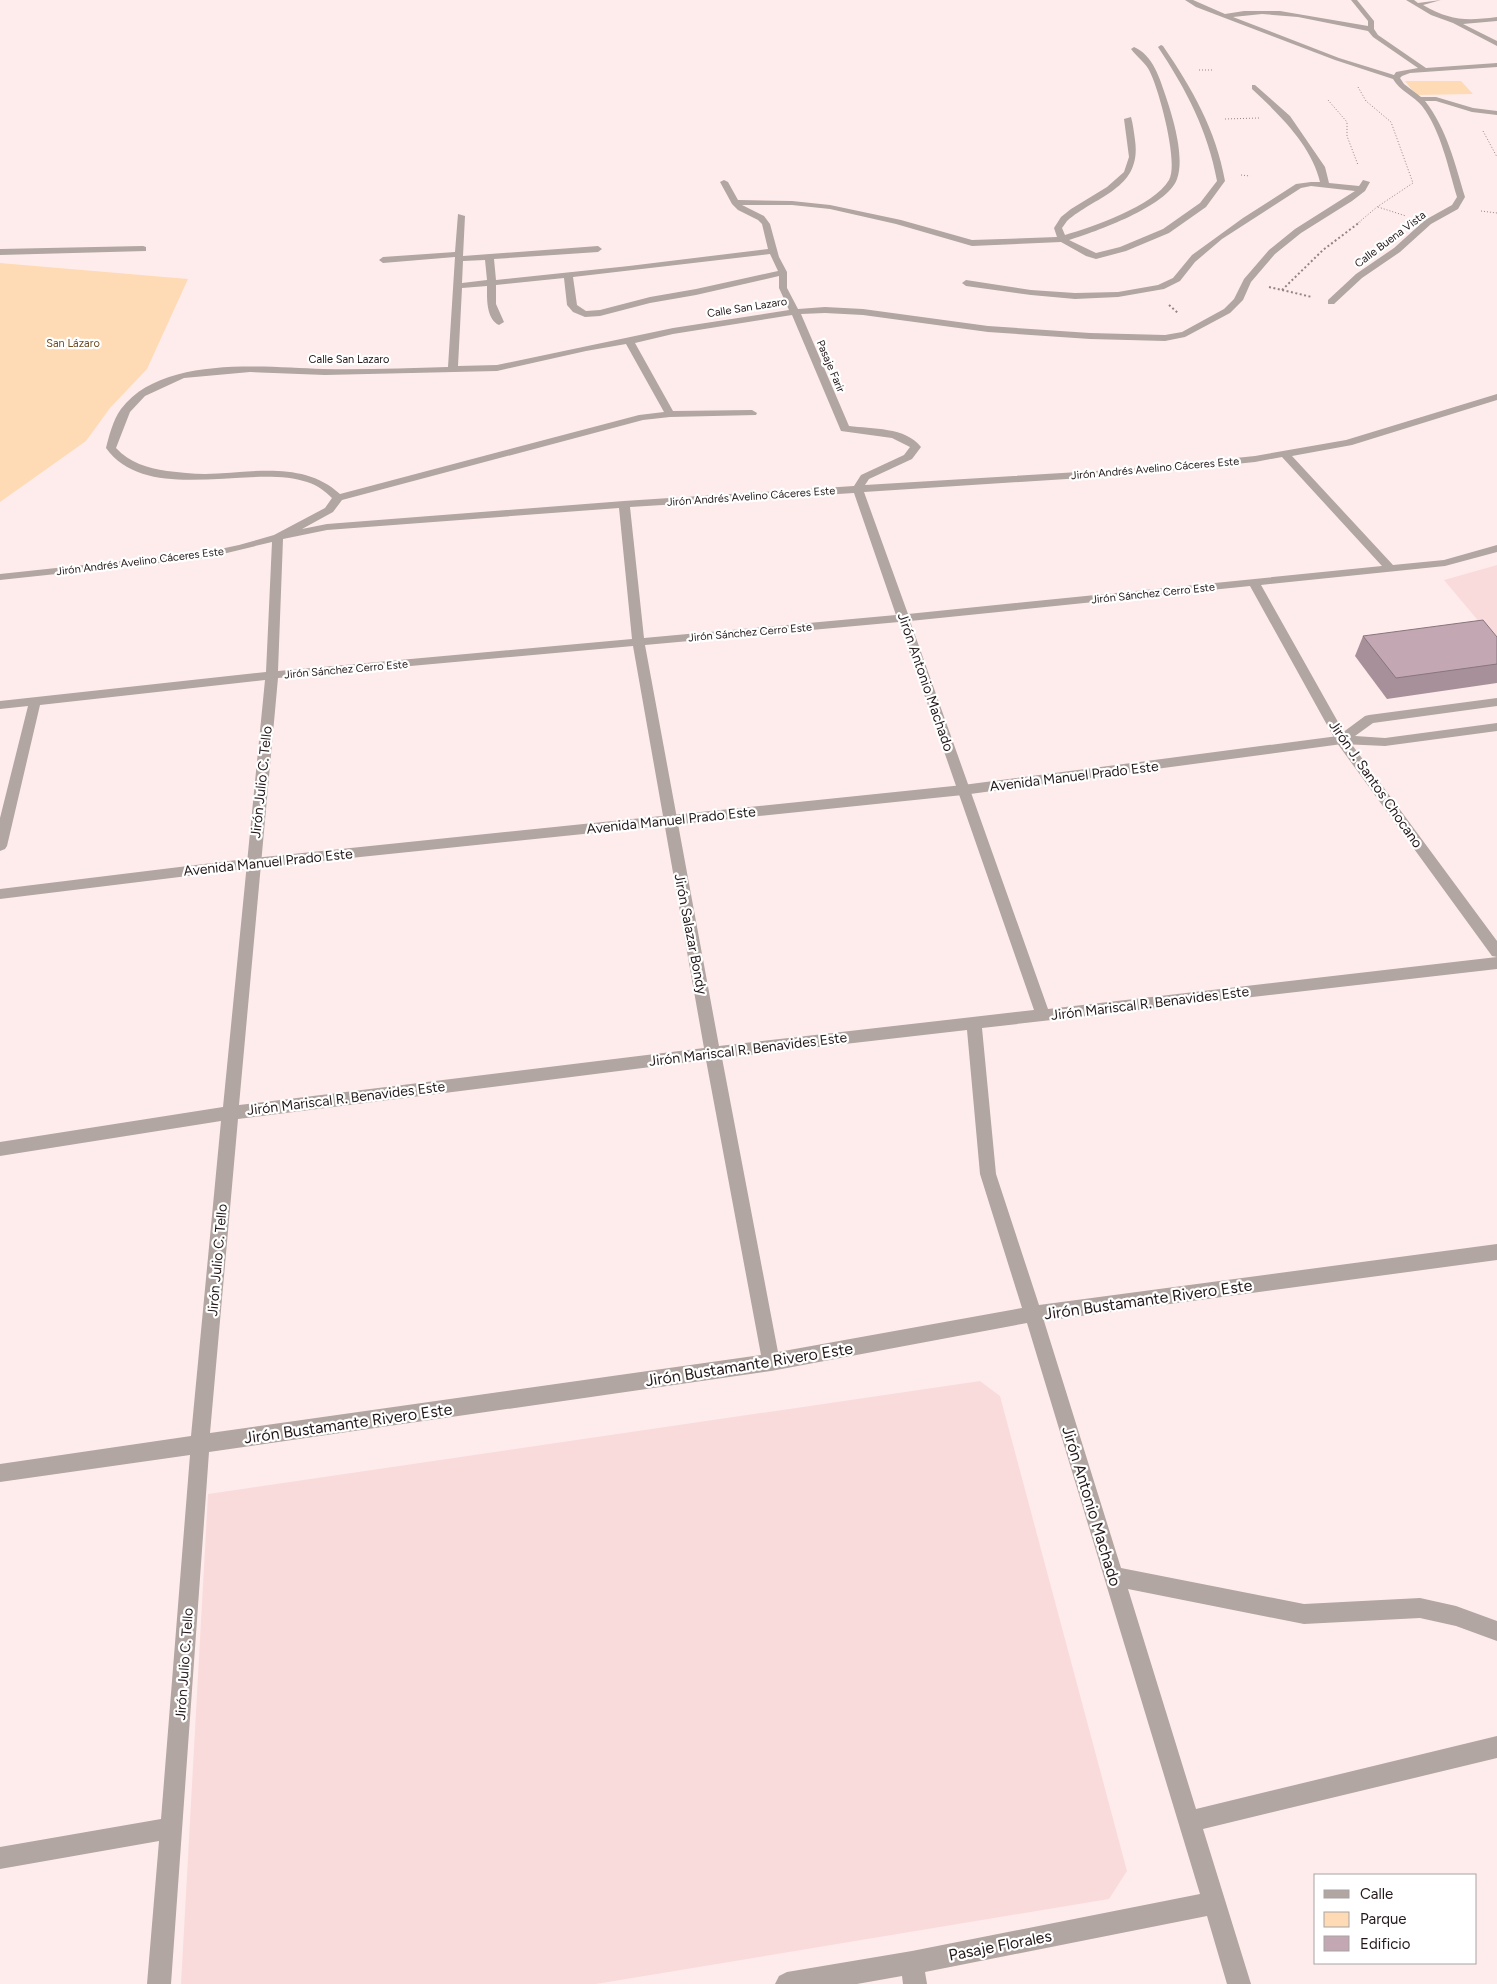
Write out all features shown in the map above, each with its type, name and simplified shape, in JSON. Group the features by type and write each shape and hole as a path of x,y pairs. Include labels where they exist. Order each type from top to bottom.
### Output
{"street":[{"path":"1188,0 1198,6 1337,59 1396,78 1399,74 1410,71 1497,65"},
{"path":"1354,0 1371,21 1371,30 1375,36 1425,70"},
{"path":"1409,0 1444,20 1456,23 1497,44"},
{"path":"1418,5 1438,0"},
{"path":"1224,16 1269,11 1318,18 1371,30"},
{"path":"1456,23 1497,19"},
{"path":"1128,119 1132,162 1123,178 1095,199 1074,210 1061,221 1058,228 1062,239 1096,256 1123,249 1166,230 1203,205 1221,181 1204,120 1176,69 1161,47"},
{"path":"724,182 735,202 792,203 830,207 898,222 972,242 1001,243 1062,239 1102,228 1130,214 1160,195 1173,181 1176,168 1170,120 1154,72 1144,58 1134,50"},
{"name":"Calle Buena Vista","path":"1331,302 1359,276 1397,250 1428,222 1455,207 1461,197 1443,140 1424,105 1398,83 1396,78"},
{"path":"1255,87 1287,118 1321,167 1325,185"},
{"path":"1418,99 1436,99 1472,110 1497,113"},
{"path":"966,283 1034,294 1075,298 1123,295 1162,287 1173,282 1184,272 1193,258 1221,237 1299,186 1311,184 1364,186"},
{"name":"Calle San Lazaro","path":"338,498 327,488 314,481 278,472 209,478 148,471 132,466 118,457 111,448 115,434 131,405 142,394 182,375 250,369 325,372 452,370 515,365 586,348 629,342 673,331 795,312 842,310 988,329 1090,336 1165,338 1185,334 1227,312 1238,300 1247,281 1272,252 1298,231 1349,199 1364,186"},
{"name":"Pasaje Farir","path":"735,202 761,218 766,224 772,250 783,272 782,288 795,312 845,429 902,437 912,441 916,446 908,457 865,477 858,489"},
{"path":"452,370 461,216"},
{"path":"0,252 143,249"},
{"path":"383,260 489,257 598,249"},
{"path":"458,286 492,281 629,269 772,250"},
{"path":"489,257 492,281 491,304 499,322"},
{"path":"568,274 572,305 576,310 585,314 600,313 650,300 696,292 783,272"},
{"path":"629,342 670,414"},
{"name":"Jirón Andrés Avelino Cáceres Este","path":"0,577 206,556 278,537 327,527 624,504 1129,472 1286,455 1348,443 1497,396"},
{"path":"278,537 329,510 338,498 643,417 670,414 752,413"},
{"path":"1286,455 1390,568"},
{"name":"Jirón Antonio Machado","path":"858,489 1043,1015"},
{"name":"Jirón Salazar Bondy","path":"624,504 638,642 669,820 771,1362"},
{"name":"Jirón Julio C. Tello","path":"160,1984 200,1444 272,675 278,537"},
{"name":"Jirón Sánchez Cerro Este","path":"0,705 272,675 904,618 1445,563 1497,548"},
{"name":"Jirón J. Santos Chocano","path":"1253,582 1342,740 1497,952"},
{"path":"0,846 35,701"},
{"path":"1342,740 1369,719 1497,702"},
{"name":"Avenida Manuel Prado Este","path":"0,894 253,863 963,790 1342,740 1385,742 1497,727"},
{"name":"Jirón Mariscal R. Benavides Este","path":"0,1149 230,1112 713,1053 1497,962"},
{"name":"Jirón Antonio Machado","path":"974,1023 988,1174 1033,1314 1239,1984"},
{"name":"Jirón Bustamante Rivero Este","path":"0,1473 771,1362 1033,1314 1497,1252"},
{"path":"1113,1576 1304,1614 1420,1608 1456,1616 1497,1631"},
{"path":"1188,1822 1497,1748"},
{"path":"0,1858 171,1828"},
{"name":"Pasaje Florales","path":"787,1984 913,1973 1213,1903"}],"path":[{"path":"1328,100 1347,122 1347,136 1364,186"},
{"path":"1472,110 1497,157"},
{"path":"1481,211 1497,213"},
{"path":"1247,281 1331,302"}],"shaded area":[{"path":"1497,565 1497,643 1444,580"},
{"path":"980,1381 1000,1396 1127,1871 1109,1899 596,1984 181,1984 208,1494"}],"green space":[{"path":"1405,81 1461,81 1473,94 1416,95"},
{"name":"San Lázaro","path":"0,263 188,279 147,369 110,408 86,441 0,502"}],"building":[{"path":"1483,620 1497,637 1497,664 1396,678 1363,636"}]}
